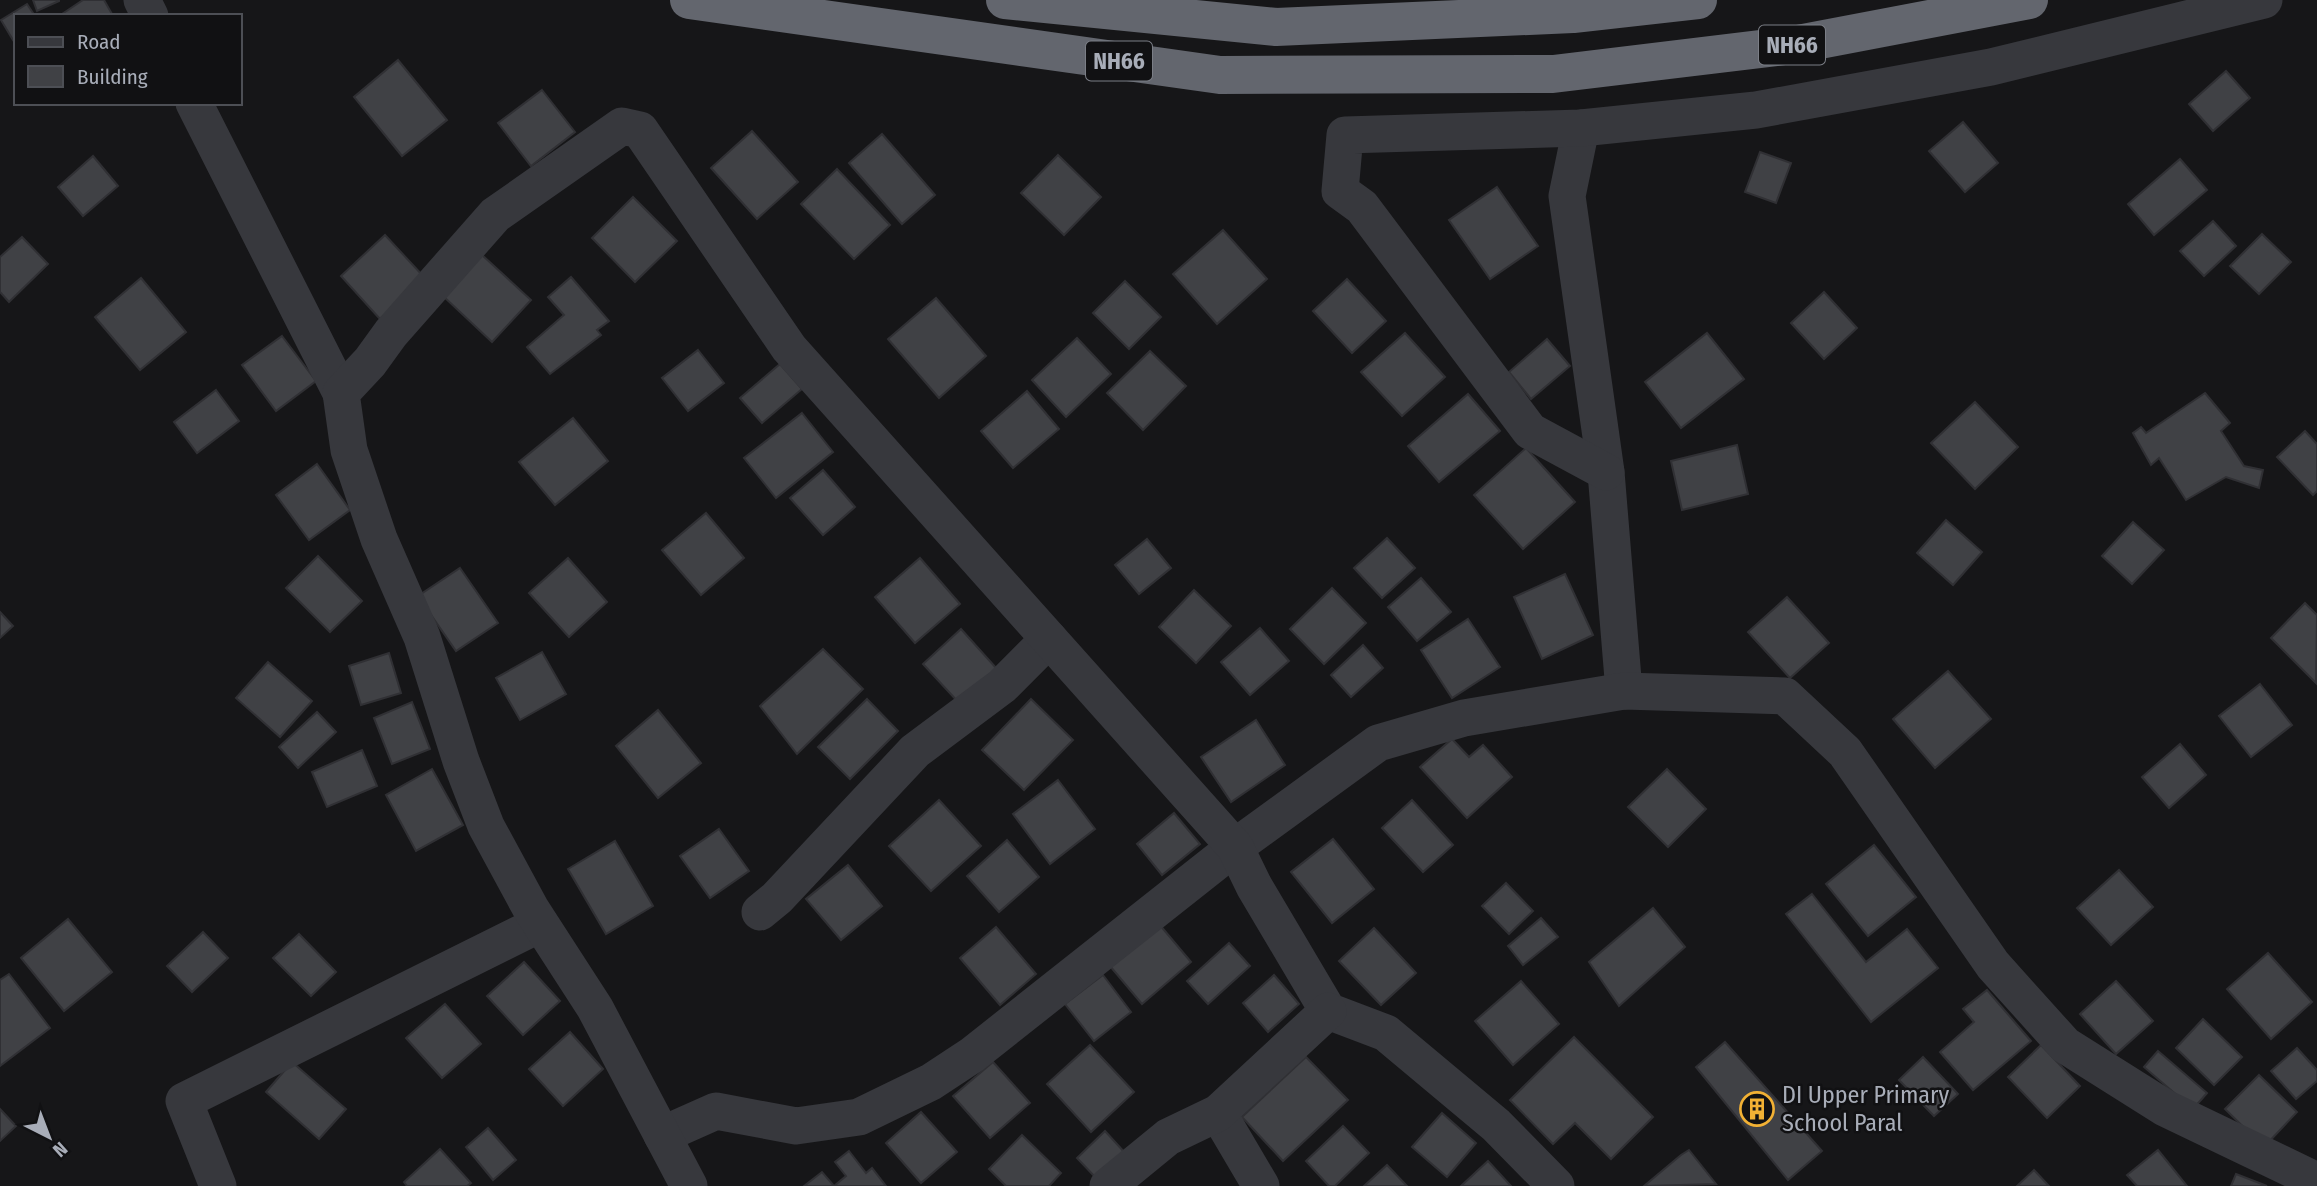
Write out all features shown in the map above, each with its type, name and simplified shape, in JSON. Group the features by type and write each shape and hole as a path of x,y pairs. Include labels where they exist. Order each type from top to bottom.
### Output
{"highway":[{"name":"NH66","path":"689,0 1220,75 1289,75 1553,74 1793,45 2029,0"},
{"name":"NH66","path":"1006,0 1276,27 1573,14 1698,0"}],"street":[{"path":"1606,472 1531,431 1362,207 1340,191 1345,135 1581,128 1756,110 1991,67 2264,0"},
{"path":"195,105 341,393 349,450 379,539 422,637 461,761 486,826 540,924 595,1008 689,1186"},
{"path":"341,393 495,215 622,126 640,130 789,348 1235,847 1254,886 1328,1011 1386,1033 1496,1125 1556,1186"},
{"path":"1581,128 1567,196 1606,472 1625,691"},
{"path":"760,912 777,898 915,751 1002,686 1049,639"},
{"path":"662,1135 716,1111 796,1126 859,1117 931,1082 972,1055 1235,847 1378,743 1464,718 1625,691 1785,696 1845,752 1993,965 2065,1045 2165,1108 2317,1181"},
{"path":"218,1186 184,1101 540,924"},
{"path":"1108,1186 1168,1137 1218,1113 1328,1011"},
{"path":"1218,1113 1261,1186"}],"building":[{"path":"33,0 59,0 59,1 37,11"},
{"path":"83,0 104,0 112,14 62,14"},
{"path":"27,4 34,14 14,14 13,40 1,20"},
{"path":"398,60 447,120 402,156 354,97"},
{"path":"2226,71 2250,98 2213,131 2189,104"},
{"path":"542,90 575,132 531,166 498,123"},
{"path":"1963,122 1998,163 1965,192 1929,151"},
{"path":"752,131 798,182 757,219 711,168"},
{"path":"882,134 935,195 902,224 849,163"},
{"path":"1760,152 1791,163 1776,203 1745,192"},
{"path":"1058,155 1101,197 1064,235 1021,193"},
{"path":"93,156 118,186 83,216 58,187"},
{"path":"2180,159 2207,190 2154,235 2128,204"},
{"path":"837,169 890,225 854,259 801,204"},
{"path":"1497,187 1538,246 1490,279 1449,220"},
{"path":"633,197 677,241 635,282 592,238"},
{"path":"2213,221 2236,246 2204,276 2180,251"},
{"path":"1223,230 1267,279 1217,324 1173,274"},
{"path":"2262,234 2291,262 2259,294 2230,266"},
{"path":"385,235 424,277 380,319 341,276"},
{"path":"22,237 48,264 9,302 0,292 0,257"},
{"path":"482,255 531,300 492,342 443,296"},
{"path":"571,277 609,321 597,330 601,335 550,374 527,347 564,315 548,297"},
{"path":"141,278 186,332 140,370 95,317"},
{"path":"1347,279 1386,321 1352,353 1313,311"},
{"path":"1125,281 1161,317 1129,349 1093,313"},
{"path":"1824,292 1857,328 1824,359 1791,323"},
{"path":"936,298 986,356 939,398 888,339"},
{"path":"1405,333 1445,377 1402,416 1361,372"},
{"path":"1707,333 1744,379 1681,428 1645,382"},
{"path":"282,336 316,381 276,411 242,365"},
{"path":"1077,338 1111,374 1066,417 1032,380"},
{"path":"1547,339 1570,366 1531,399 1509,372"},
{"path":"698,350 724,383 688,411 662,378"},
{"path":"1150,351 1186,386 1143,430 1107,393"},
{"path":"780,364 802,389 762,423 740,398"},
{"path":"216,390 239,421 197,453 174,422"},
{"path":"1027,391 1059,429 1013,468 981,431"},
{"path":"2205,393 2230,423 2221,431 2244,466 2263,470 2259,488 2226,477 2186,500 2159,458 2151,465 2133,433 2141,427 2146,433"},
{"path":"1468,394 1500,431 1439,482 1408,446"},
{"path":"1975,402 2018,447 1975,489 1931,443"},
{"path":"802,413 833,452 776,498 744,458"},
{"path":"573,418 608,461 555,505 519,462"},
{"path":"2305,431 2317,444 2317,491 2313,495 2277,457"},
{"path":"1737,445 1748,494 1682,510 1671,461"},
{"path":"1526,448 1575,502 1523,549 1474,495"},
{"path":"317,464 350,510 309,540 276,495"},
{"path":"823,470 855,507 823,535 790,498"},
{"path":"706,513 744,558 701,595 662,550"},
{"path":"1946,520 1982,552 1953,585 1917,553"},
{"path":"2133,522 2164,550 2132,584 2102,556"},
{"path":"1387,538 1415,568 1382,598 1354,568"},
{"path":"1147,539 1171,568 1139,594 1115,565"},
{"path":"318,556 362,601 330,632 286,588"},
{"path":"568,558 607,602 569,637 529,593"},
{"path":"920,558 960,604 915,643 875,597"},
{"path":"460,568 498,623 456,651 418,596"},
{"path":"1565,574 1593,635 1542,659 1514,597"},
{"path":"1421,578 1451,612 1417,641 1388,607"},
{"path":"1332,588 1366,623 1324,664 1290,629"},
{"path":"1194,590 1231,626 1196,663 1159,627"},
{"path":"1787,597 1829,643 1790,678 1748,632"},
{"path":"2305,603 2317,615 2316,683 2271,638"},
{"path":"0,612 13,626 0,638"},
{"path":"1468,619 1500,667 1452,698 1421,650"},
{"path":"1260,628 1289,661 1250,695 1221,662"},
{"path":"961,629 997,669 960,704 923,664"},
{"path":"1363,645 1383,668 1351,697 1331,675"},
{"path":"823,649 863,689 797,754 760,706"},
{"path":"542,652 566,694 520,720 496,678"},
{"path":"389,653 401,693 361,705 349,666"},
{"path":"268,662 312,701 280,737 236,698"},
{"path":"1948,671 1991,719 1935,768 1893,719"},
{"path":"2260,684 2292,725 2251,757 2219,716"},
{"path":"867,699 898,731 850,779 818,747"},
{"path":"1031,699 1073,740 1024,790 982,750"},
{"path":"412,702 430,749 392,764 374,718"},
{"path":"658,710 701,763 658,798 616,746"},
{"path":"317,712 336,732 298,768 279,747"},
{"path":"1256,720 1285,765 1231,802 1201,757"},
{"path":"1452,739 1469,757 1483,745 1512,777 1467,818 1420,767"},
{"path":"2180,744 2206,775 2169,808 2142,777"},
{"path":"362,750 377,786 327,807 312,772"},
{"path":"432,769 463,825 416,851 386,795"},
{"path":"1667,769 1706,809 1668,847 1628,807"},
{"path":"1058,780 1095,829 1050,864 1013,814"},
{"path":"939,800 981,846 931,891 889,846"},
{"path":"1412,800 1453,845 1423,872 1382,828"},
{"path":"1174,813 1200,844 1162,875 1137,844"},
{"path":"719,829 749,871 710,898 680,856"},
{"path":"1333,839 1374,889 1332,923 1291,872"},
{"path":"1007,840 1039,877 999,912 967,876"},
{"path":"615,841 653,906 606,934 568,869"},
{"path":"1874,845 1916,897 1868,936 1826,884"},
{"path":"848,865 882,906 841,940 806,899"},
{"path":"2119,870 2153,907 2111,945 2077,908"},
{"path":"1506,883 1533,911 1509,934 1482,906"},
{"path":"1812,894 1866,962 1907,929 1938,968 1871,1022 1786,914"},
{"path":"1653,908 1685,947 1619,1006 1589,962"},
{"path":"1541,918 1558,937 1523,965 1508,946"},
{"path":"68,919 112,972 64,1011 21,958"},
{"path":"1159,924 1191,962 1142,1004 1110,966"},
{"path":"996,927 1036,974 1000,1005 960,958"},
{"path":"1374,928 1416,973 1381,1005 1339,961"},
{"path":"203,932 228,958 192,992 167,966"},
{"path":"299,934 336,972 311,996 273,958"},
{"path":"1229,943 1250,966 1208,1004 1187,981"},
{"path":"2268,953 2312,1002 2271,1039 2227,989"},
{"path":"524,962 560,1001 523,1035 487,996"},
{"path":"9,974 50,1028 0,1066 0,980"},
{"path":"1103,975 1131,1012 1094,1041 1065,1004"},
{"path":"1274,975 1299,1004 1268,1032 1243,1003"},
{"path":"1521,981 1559,1024 1513,1065 1475,1021"},
{"path":"2116,981 2153,1021 2116,1054 2080,1014"},
{"path":"1987,990 2031,1041 1973,1090 1940,1052 1974,1022 1963,1009"},
{"path":"445,1004 481,1044 442,1078 406,1038"},
{"path":"2203,1019 2242,1057 2214,1085 2176,1048"},
{"path":"570,1032 603,1069 563,1106 529,1069"},
{"path":"1574,1037 1653,1117 1611,1159 1575,1123 1553,1144 1510,1100"},
{"name":"DI Upper Primary School Paral","path":"1725,1042 1822,1151 1788,1180 1696,1067"},
{"path":"1090,1045 1134,1092 1091,1132 1047,1084"},
{"path":"2041,1045 2080,1086 2047,1118 2008,1077"},
{"path":"2297,1048 2317,1070 2317,1081 2296,1099 2271,1071"},
{"path":"2158,1051 2207,1093 2193,1109 2144,1067"},
{"path":"1306,1057 1348,1100 1283,1161 1242,1117"},
{"path":"1923,1057 1958,1094 1934,1116 1899,1080"},
{"path":"292,1062 346,1109 319,1139 266,1092"},
{"path":"993,1062 1030,1103 990,1138 953,1096"},
{"path":"2259,1075 2297,1112 2264,1147 2225,1109"},
{"path":"0,1109 16,1126 0,1141"},
{"path":"921,1112 957,1152 921,1183 886,1143"},
{"path":"1442,1113 1476,1143 1447,1177 1412,1147"},
{"path":"1343,1126 1369,1153 1335,1186 1329,1186 1306,1161"},
{"path":"488,1128 516,1160 493,1180 466,1147"},
{"path":"1105,1131 1126,1154 1098,1180 1077,1158"},
{"path":"1022,1135 1061,1173 1049,1186 1006,1186 989,1169"},
{"path":"440,1149 471,1183 467,1186 407,1186 404,1182"},
{"path":"1689,1150 1716,1184 1644,1186 1681,1155"},
{"path":"2158,1150 2187,1186 2137,1186 2127,1175"},
{"path":"849,1151 866,1173 872,1168 886,1186 834,1186 846,1176 835,1162"},
{"path":"1488,1161 1511,1186 1461,1186"},
{"path":"1387,1165 1407,1186 1364,1186"},
{"path":"2034,1170 2049,1186 2017,1186"},
{"path":"822,1172 834,1186 804,1186"},
{"path":"2236,1174 2267,1186 2231,1186"}],"place":[{"name":"DI Upper Primary School Paral","path":"1757,1109"}]}
